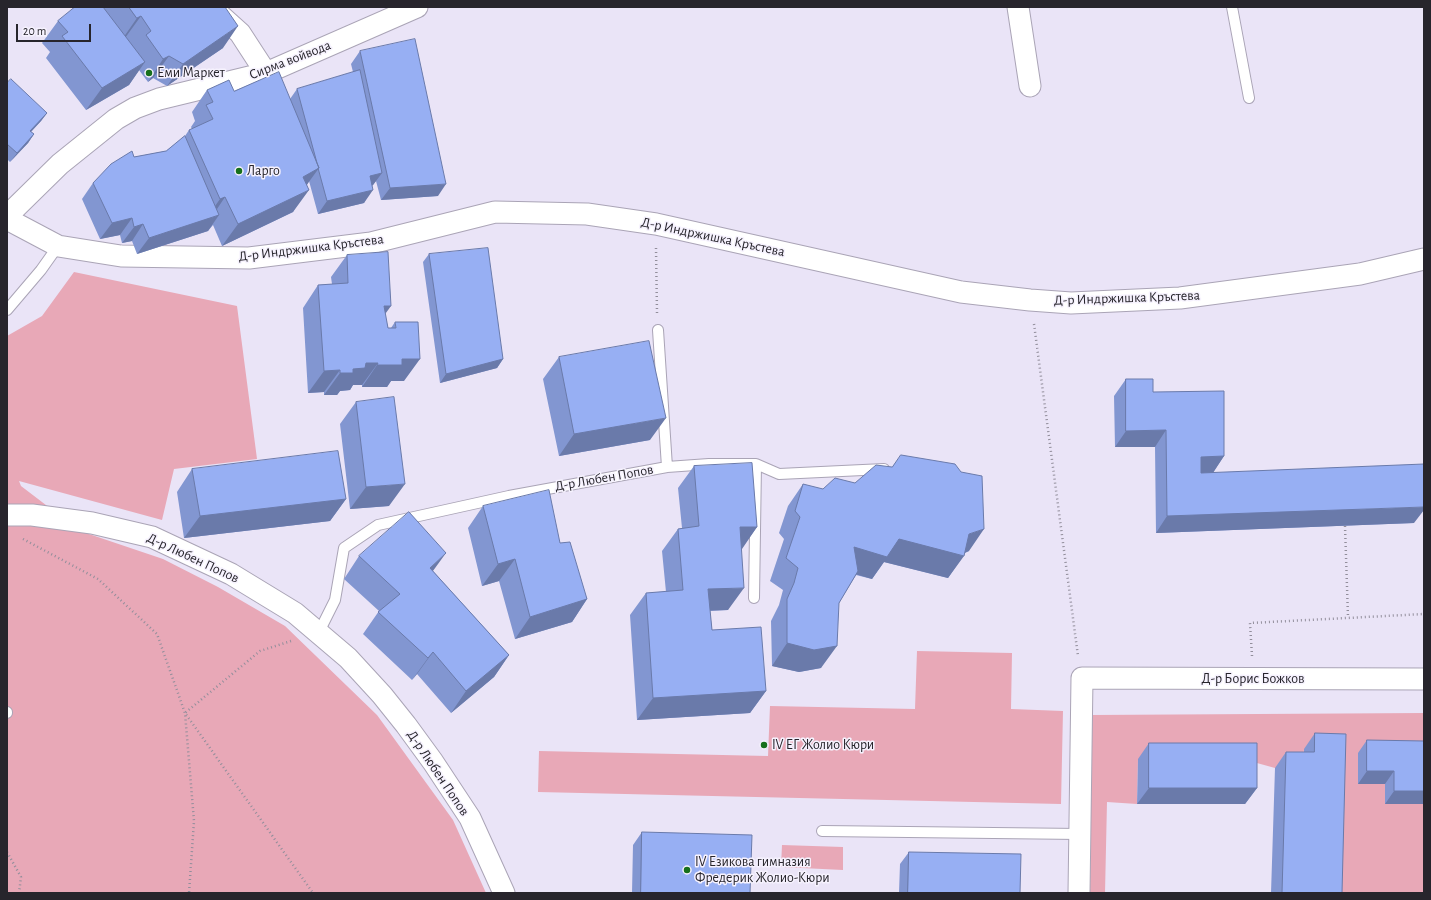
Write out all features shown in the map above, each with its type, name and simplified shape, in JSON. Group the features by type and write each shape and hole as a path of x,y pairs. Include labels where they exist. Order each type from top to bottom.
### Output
{"street":[{"path":"211,7 240,33 266,73"},
{"name":"Сирма войвода","path":"7,216 60,164 116,119 135,108 159,99 266,73 417,7"},
{"path":"1018,7 1030,86"},
{"name":"Д-р Индржишка Кръстева","path":"7,219 58,246 122,256 249,258 371,243 495,212 586,214 656,224 961,292 1071,303 1180,298 1360,274 1424,259"},
{"name":"Д-р Любен Попов","path":"7,515 32,515 92,522 152,537 231,574 295,613 348,658 382,695 433,762 470,818 504,893"},
{"path":"1079,893 1082,678"},
{"name":"Д-р Борис Божков","path":"1082,678 1424,679"}],"lane":[{"path":"1232,7 1248,98"},
{"path":"7,310 41,270 58,246"},
{"path":"658,330 667,467"},
{"name":"Д-р Любен Попов","path":"318,632 335,600 344,548 378,525 509,496 667,467 709,464 756,464 779,474 896,468"},
{"path":"754,598 756,464"},
{"path":"822,831 1080,834"}],"path":[{"path":"656,224 658,330"},
{"path":"1030,300 1082,678"},
{"path":"1345,526 1348,618"},
{"path":"21,538 98,579 157,634 185,713 194,821 189,893"},
{"path":"1253,679 1250,622 1424,614"},
{"path":"185,713 260,650 318,632"},
{"path":"185,713 314,893"},
{"path":"7,852 22,877 19,893"}],"shaded area":[{"path":"74,272 237,306 257,459 174,469 162,520 19,481 21,486 80,531 163,559 218,587 285,626 377,715 453,820 486,893 7,893 7,336 42,316"},
{"path":"917,651 1012,653 1011,709 1063,711 1061,804 538,792 539,751 768,756 770,706 915,709"},
{"path":"1424,713 1424,893 1331,893 1334,750 1304,749 1303,769 1275,768 1246,760 1138,759 1137,804 1107,802 1105,893 1090,893 1092,715"},
{"path":"782,845 843,847 843,870 781,867"}],"building":[{"path":"75,7 103,7 145,62 102,88 62,36 68,32 58,21"},
{"path":"129,7 225,7 238,26 183,64 169,56 163,59 146,35 151,31 141,16 137,18"},
{"path":"415,39 446,184 390,188 360,51"},
{"path":"360,70 382,173 370,176 373,190 327,201 297,89"},
{"name":"Ларго","path":"279,72 319,168 303,177 309,190 238,224 225,197 220,199 189,130 213,119 206,105 213,102 207,90 229,80 234,91"},
{"path":"11,79 47,113 30,131 34,134 17,153 7,144 7,83"},
{"path":"185,136 219,215 149,238 143,224 134,227 132,218 112,223 93,183 111,164 132,151 134,157 166,151"},
{"path":"488,248 503,359 446,374 429,254"},
{"path":"388,252 391,306 384,306 388,328 396,328 395,322 418,322 420,359 402,359 402,365 377,365 378,363 366,363 365,368 353,369 353,373 340,373 340,370 324,371 318,285 348,283 347,255"},
{"path":"649,341 666,418 574,434 559,357"},
{"path":"1126,379 1153,379 1153,392 1224,391 1224,456 1201,457 1201,473 1424,464 1424,507 1167,516 1166,430 1126,431"},
{"path":"394,397 405,484 366,487 356,402"},
{"path":"338,451 346,499 200,516 192,469"},
{"path":"901,455 955,464 961,472 982,476 984,529 969,534 964,556 899,539 887,557 854,547 858,571 839,603 837,646 814,650 787,643 787,599 794,583 798,568 786,558 800,517 795,511 803,484 823,489 835,478 855,483 876,465 892,467"},
{"path":"752,463 757,527 740,527 744,588 708,589 712,630 761,627 766,691 653,698 646,593 683,590 678,529 699,526 694,466"},
{"path":"549,490 560,543 570,542 587,599 530,617 515,559 498,564 483,506"},
{"path":"409,512 446,553 430,568 509,655 466,691 433,652 428,658 378,612 400,594 359,556"},
{"path":"1315,733 1346,734 1342,893 1282,893 1286,752 1314,752"},
{"path":"1367,740 1424,741 1424,791 1394,791 1394,771 1367,771"},
{"path":"1149,743 1257,743 1257,788 1149,788"},
{"name":"IV Езикова гимназия Фредерик Жолио-Кюри","path":"642,832 752,835 750,893 641,893"},
{"path":"909,852 1021,854 1020,893 908,893"}],"place":[{"name":"Еми Маркет","path":"149,73"},
{"name":"Ларго","path":"239,171"},
{"name":"IV ЕГ Жолио Кюри","path":"764,745"},
{"name":"IV Езикова гимназия Фредерик Жолио-Кюри","path":"687,870"}]}
